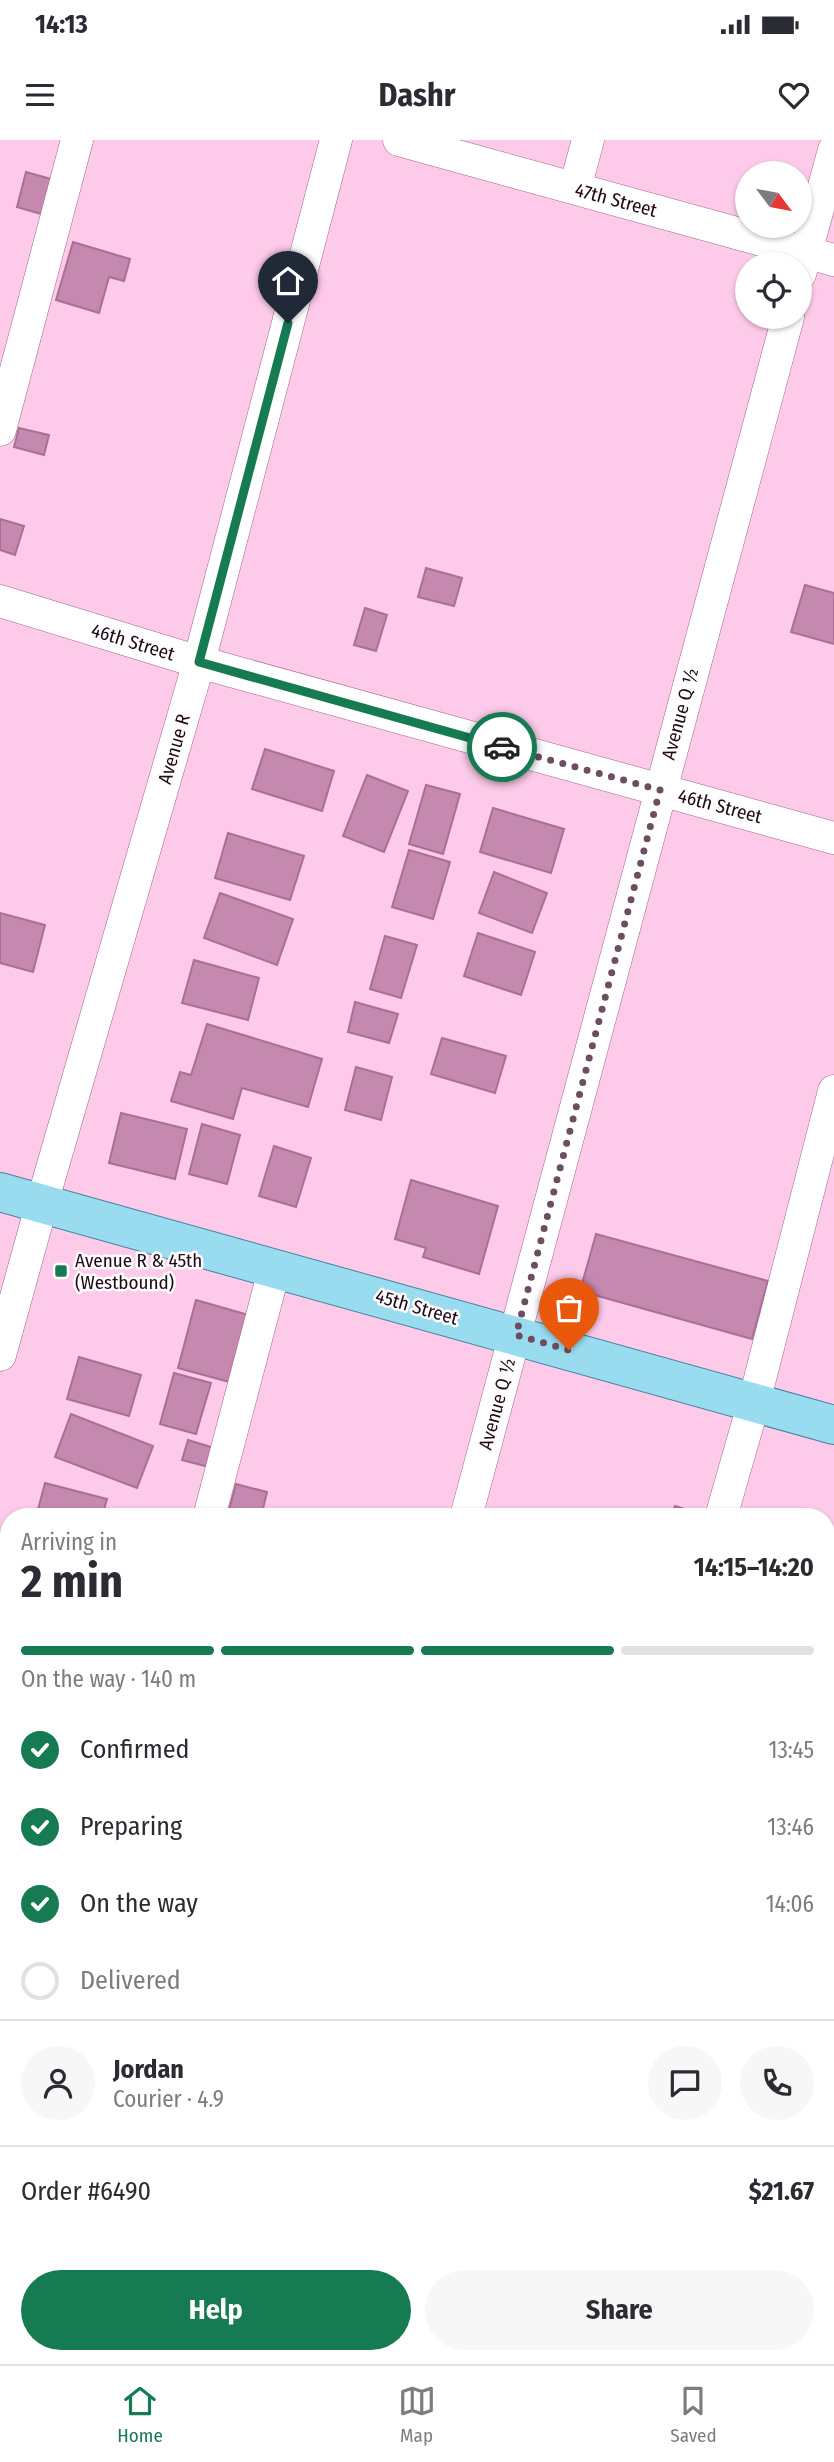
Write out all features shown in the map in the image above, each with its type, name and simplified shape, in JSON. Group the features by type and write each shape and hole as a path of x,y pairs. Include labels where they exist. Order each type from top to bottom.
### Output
{"main road":[{"name":"45th Street","path":"0,1192 834,1424"}],"street":[{"path":"0,430 77,140"},
{"name":"Avenue R","path":"0,1355 199,662 336,140"},
{"name":"47th Street","path":"399,140 575,188 813,262"},
{"path":"575,188 588,140"},
{"path":"813,262 834,150"},
{"name":"Avenue Q ½","path":"468,1508 785,329"},
{"name":"46th Street","path":"0,601 199,662 834,838"},
{"path":"724,1508 754,1402 834,1091"},
{"path":"211,1508 275,1267"}],"building":[{"path":"26,172 58,181 48,216 17,207"},
{"path":"73,242 130,259 124,281 109,277 99,313 56,300"},
{"path":"19,428 49,435 44,455 14,447"},
{"path":"0,519 24,526 15,555 0,550"},
{"path":"426,568 462,578 454,606 418,597"},
{"path":"805,585 834,593 834,644 791,632"},
{"path":"365,608 387,615 376,651 354,645"},
{"path":"265,749 334,771 322,811 252,789"},
{"path":"367,775 408,791 384,852 343,836"},
{"path":"426,785 460,794 443,854 409,844"},
{"path":"493,808 564,829 551,873 480,852"},
{"path":"228,833 304,856 290,900 215,878"},
{"path":"409,850 450,862 433,919 392,907"},
{"path":"494,872 547,893 532,933 479,913"},
{"path":"220,893 293,919 277,965 204,938"},
{"path":"0,913 45,925 33,972 0,963"},
{"path":"478,933 535,952 521,995 464,976"},
{"path":"385,936 417,945 401,998 370,989"},
{"path":"194,960 259,978 248,1020 182,1003"},
{"path":"355,1002 398,1014 389,1043 348,1032"},
{"path":"207,1024 322,1059 308,1107 242,1088 233,1119 171,1101 180,1072 191,1075"},
{"path":"442,1038 506,1056 495,1093 431,1074"},
{"path":"356,1067 392,1077 381,1120 345,1110"},
{"path":"121,1113 187,1129 175,1179 109,1163"},
{"path":"202,1124 240,1135 227,1184 189,1174"},
{"path":"274,1146 311,1158 296,1207 259,1196"},
{"path":"411,1180 498,1206 479,1274 423,1257 426,1248 395,1239"},
{"path":"596,1234 768,1281 752,1339 580,1291"},
{"path":"196,1300 252,1316 233,1383 178,1368"},
{"path":"79,1357 141,1375 129,1416 67,1399"},
{"path":"174,1373 211,1383 196,1434 160,1424"},
{"path":"71,1414 153,1446 137,1488 55,1457"},
{"path":"188,1440 214,1448 209,1467 182,1460"},
{"path":"45,1483 107,1499 104,1508 38,1508"},
{"path":"236,1484 267,1492 263,1508 230,1508"}],"way so far":[{"path":"502,747 660,790 516,1335 569,1350"}],"place":[{"name":"Avenue R & 45th (Westbound)","path":"61,1271"}],"route":[{"path":"288,323 199,662 502,747"}]}
